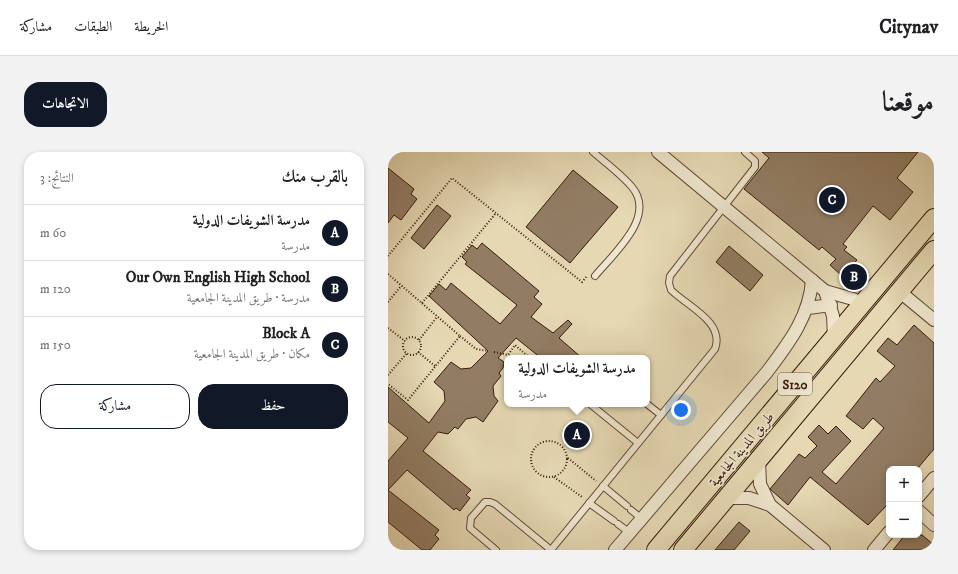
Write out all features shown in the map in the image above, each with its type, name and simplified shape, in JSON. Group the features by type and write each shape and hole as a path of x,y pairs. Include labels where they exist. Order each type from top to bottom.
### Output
{"main road":[{"name":"طريق المدينة الجامعية","path":"656,550 934,218"},
{"name":"طريق المدينة الجامعية","path":"683,550 934,250"},
{"path":"829,376 837,356 869,317 870,311 862,304"}],"street":[{"path":"658,152 825,291 854,299 862,304"},
{"path":"615,550 767,372 782,352 808,308 812,280"},
{"path":"825,291 831,305 834,338"},
{"path":"899,291 934,320"},
{"path":"808,308 831,305"},
{"path":"759,460 758,472 760,484 770,505"},
{"path":"922,492 934,478"},
{"path":"727,498 749,498 770,505 824,550"},
{"path":"922,515 934,525"},
{"path":"874,550 886,536"}],"lane":[{"path":"593,152 632,186 638,196 640,208 635,226 595,276"},
{"path":"496,550 470,528 471,518 485,502 495,504 551,550 715,349 717,342 715,328 671,290 669,283 670,276 755,167 755,161 745,152"},
{"path":"650,406 661,415"},
{"path":"594,407 638,443"},
{"path":"603,486 642,519"},
{"path":"589,502 630,533"}],"path":[{"path":"388,256 452,178 582,282 588,275"},
{"path":"422,304 496,212"},
{"path":"388,274 476,349 488,352"},
{"path":"388,302 401,286"},
{"path":"418,340 438,317"},
{"path":"388,328 405,341"},
{"path":"388,384 408,400 460,336"},
{"path":"405,341 412,337 418,340 421,347 418,352 413,354 407,353"},
{"path":"405,341 404,348 407,353"},
{"path":"494,352 508,355 515,345 527,355"},
{"path":"418,352 435,366"},
{"path":"388,375 407,353"},
{"path":"589,502 554,477 544,477 535,471 531,457 534,448 542,442 552,441 561,445 568,458 603,486"},
{"path":"554,477 565,468 568,458"}],"building":[{"path":"762,152 918,152 897,178 913,192 890,220 873,206 843,244 847,247 844,250 857,260 843,277 830,265 836,259 822,247 819,250 744,189 769,158"},
{"path":"388,168 414,189 411,194 417,199 401,220 394,215 388,223"},
{"path":"573,170 618,207 570,263 526,227"},
{"path":"437,205 451,216 424,249 411,238"},
{"path":"482,243 539,291 534,297 542,304 531,317 553,333 568,320 572,324 559,338 579,355 537,355 516,338 498,358 504,362 503,368 499,373 501,376 493,386 494,396 498,401 483,422 476,417 466,419 458,429 455,427 448,434 438,432 423,451 471,490 466,495 470,498 460,511 456,508 454,510 407,470 388,490 388,461 408,438 388,422 388,387 429,423 445,401 444,391 434,382 451,362 461,369 471,368 488,351 429,296 439,284 446,290 451,283 500,324 517,305 465,264 467,262 462,257 472,245 477,249"},
{"path":"729,246 763,275 750,291 716,262"},
{"path":"914,325 934,343 934,449 920,466 886,466 886,506 868,525 810,477 788,505 770,489 799,454 805,458 817,446 808,437 819,425 828,434 836,426 851,441 822,472 836,484 884,428 873,418 863,429 846,416 876,378 880,382 895,366 877,351 888,338 897,345"},
{"path":"388,490 439,530 435,535 439,539 430,550 422,550 388,522"},
{"path":"739,522 750,531 734,550 715,550"},
{"path":"922,535 934,545 934,550 893,550 903,538 922,538"}],"place":[{"name":"Block A","path":"832,200"},
{"name":"Our Own English High School","path":"854,277"},
{"name":"مدرسة الشويفات الدولية","path":"577,435"}]}
